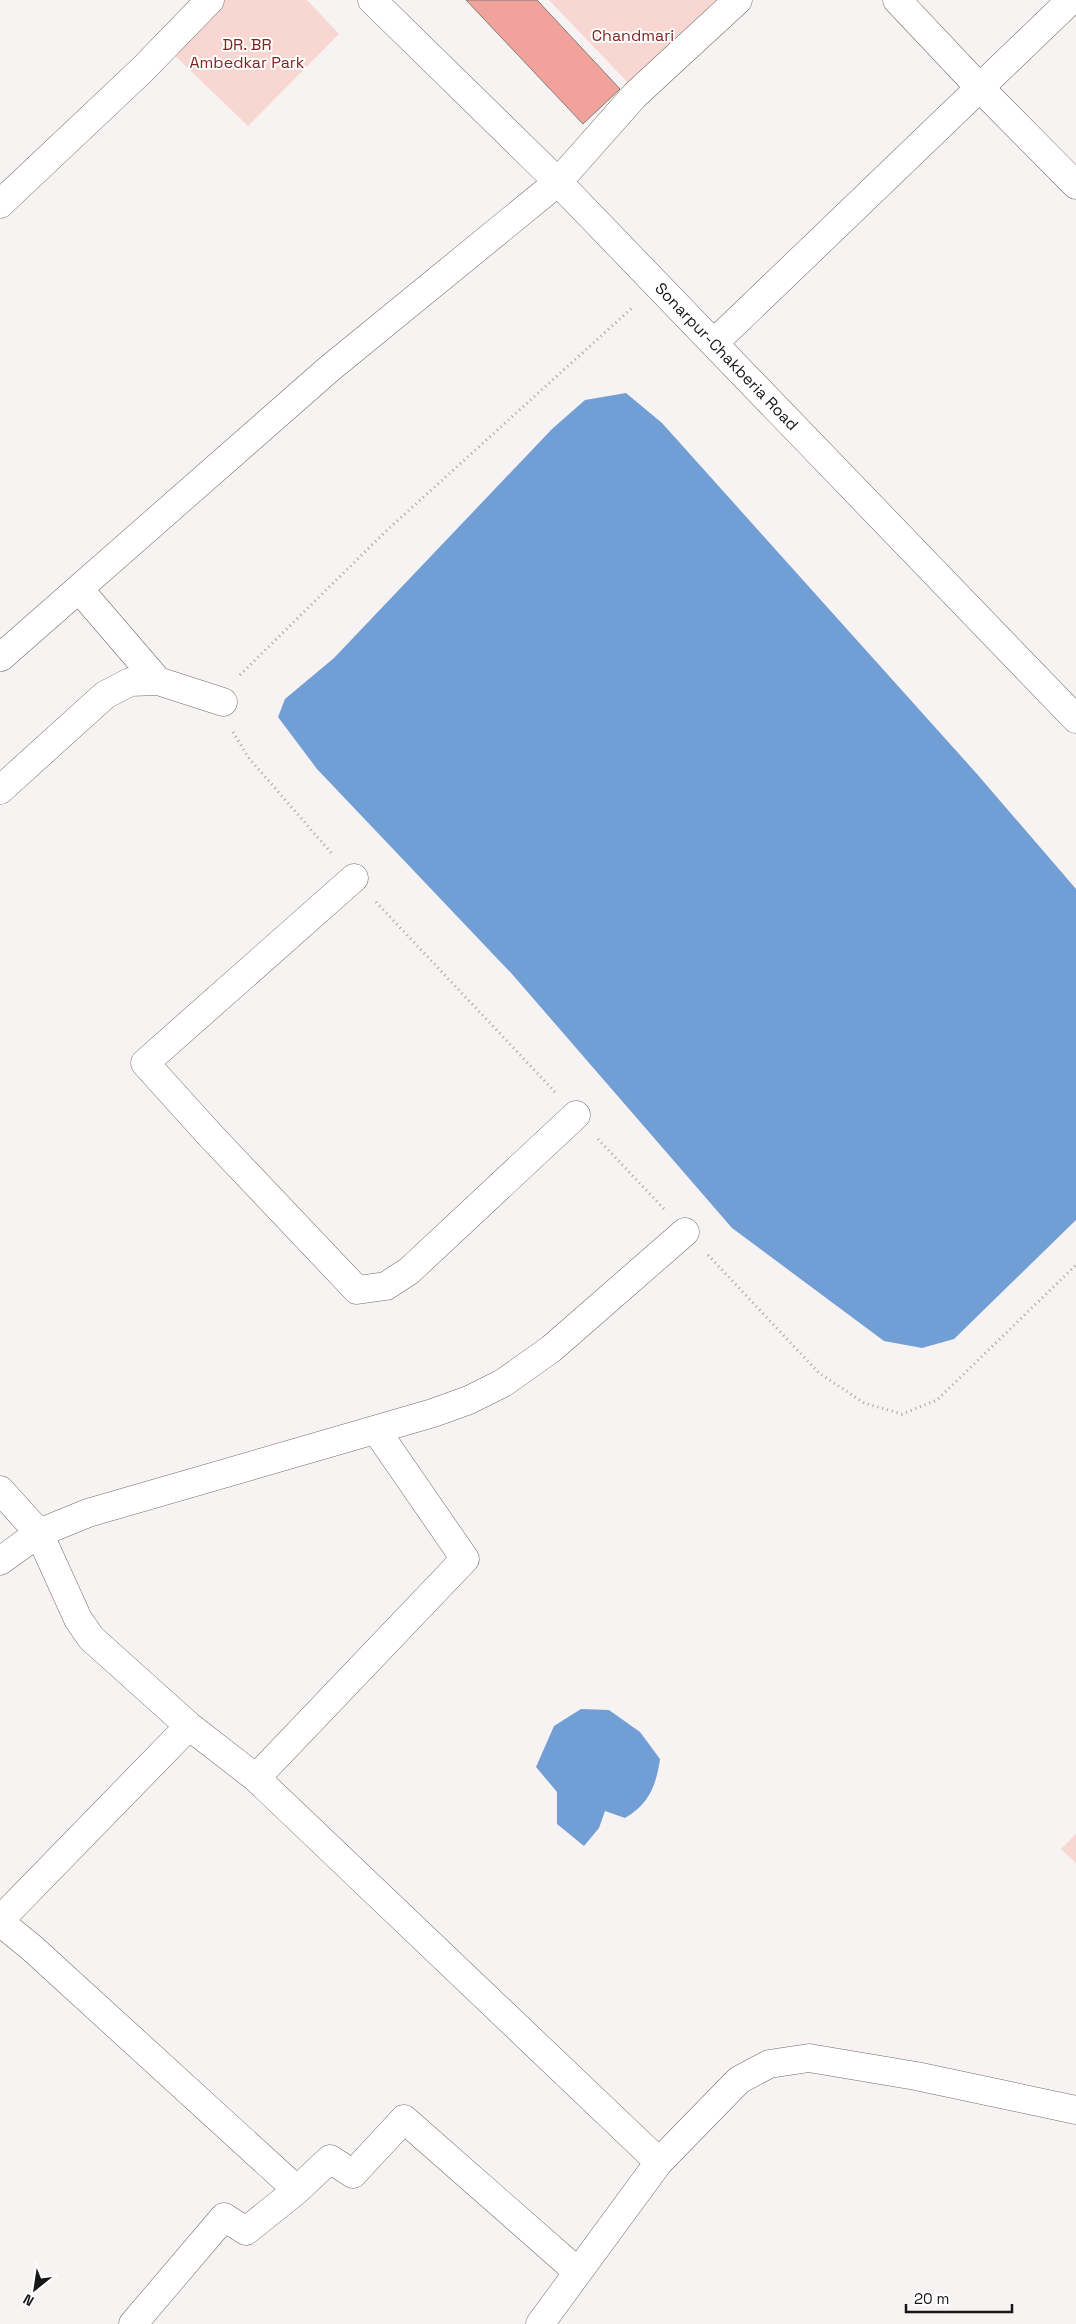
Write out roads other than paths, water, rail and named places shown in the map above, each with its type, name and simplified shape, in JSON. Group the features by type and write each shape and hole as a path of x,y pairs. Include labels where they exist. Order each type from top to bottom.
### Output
{"street":[{"path":"0,204 142,70 210,0"},
{"name":"Sonarpur-Chakberia Road","path":"372,0 558,182 1076,718"},
{"path":"1,657 329,369 558,182 635,95 738,0"},
{"path":"897,0 980,88 1076,185"},
{"path":"714,343 1071,0"},
{"path":"79,589 158,681"},
{"path":"2,783 105,695 130,682 158,681 223,702"},
{"path":"354,878 144,1063 210,1135 357,1290 386,1286 409,1271 576,1115"},
{"path":"0,1561 39,1534 88,1513 376,1430 469,1400 504,1383 551,1349 685,1232"},
{"path":"256,1778 465,1559 376,1430"},
{"path":"0,1490 39,1534 70,1604 91,1638 189,1726 256,1778 659,2162"},
{"path":"189,1726 0,1921 296,2190"},
{"path":"540,2324 659,2162 739,2080 770,2064 809,2058 916,2076 1076,2110"},
{"path":"133,2324 224,2217 246,2231 330,2159 354,2174 404,2119 578,2272"}],"water":[{"path":"626,393 662,423 977,774 1076,889 1076,1220 954,1339 922,1348 884,1341 732,1228 512,974 317,769 278,717 285,699 334,658 552,429 585,400"},
{"path":"581,1709 609,1710 640,1732 660,1759 653,1786 640,1807 625,1818 605,1811 599,1828 584,1846 557,1824 557,1792 536,1767 554,1726"}],"park label":[{"name":"Chandmari","path":"633,35"},
{"name":"DR. BR Ambedkar Park","path":"247,53"}]}
